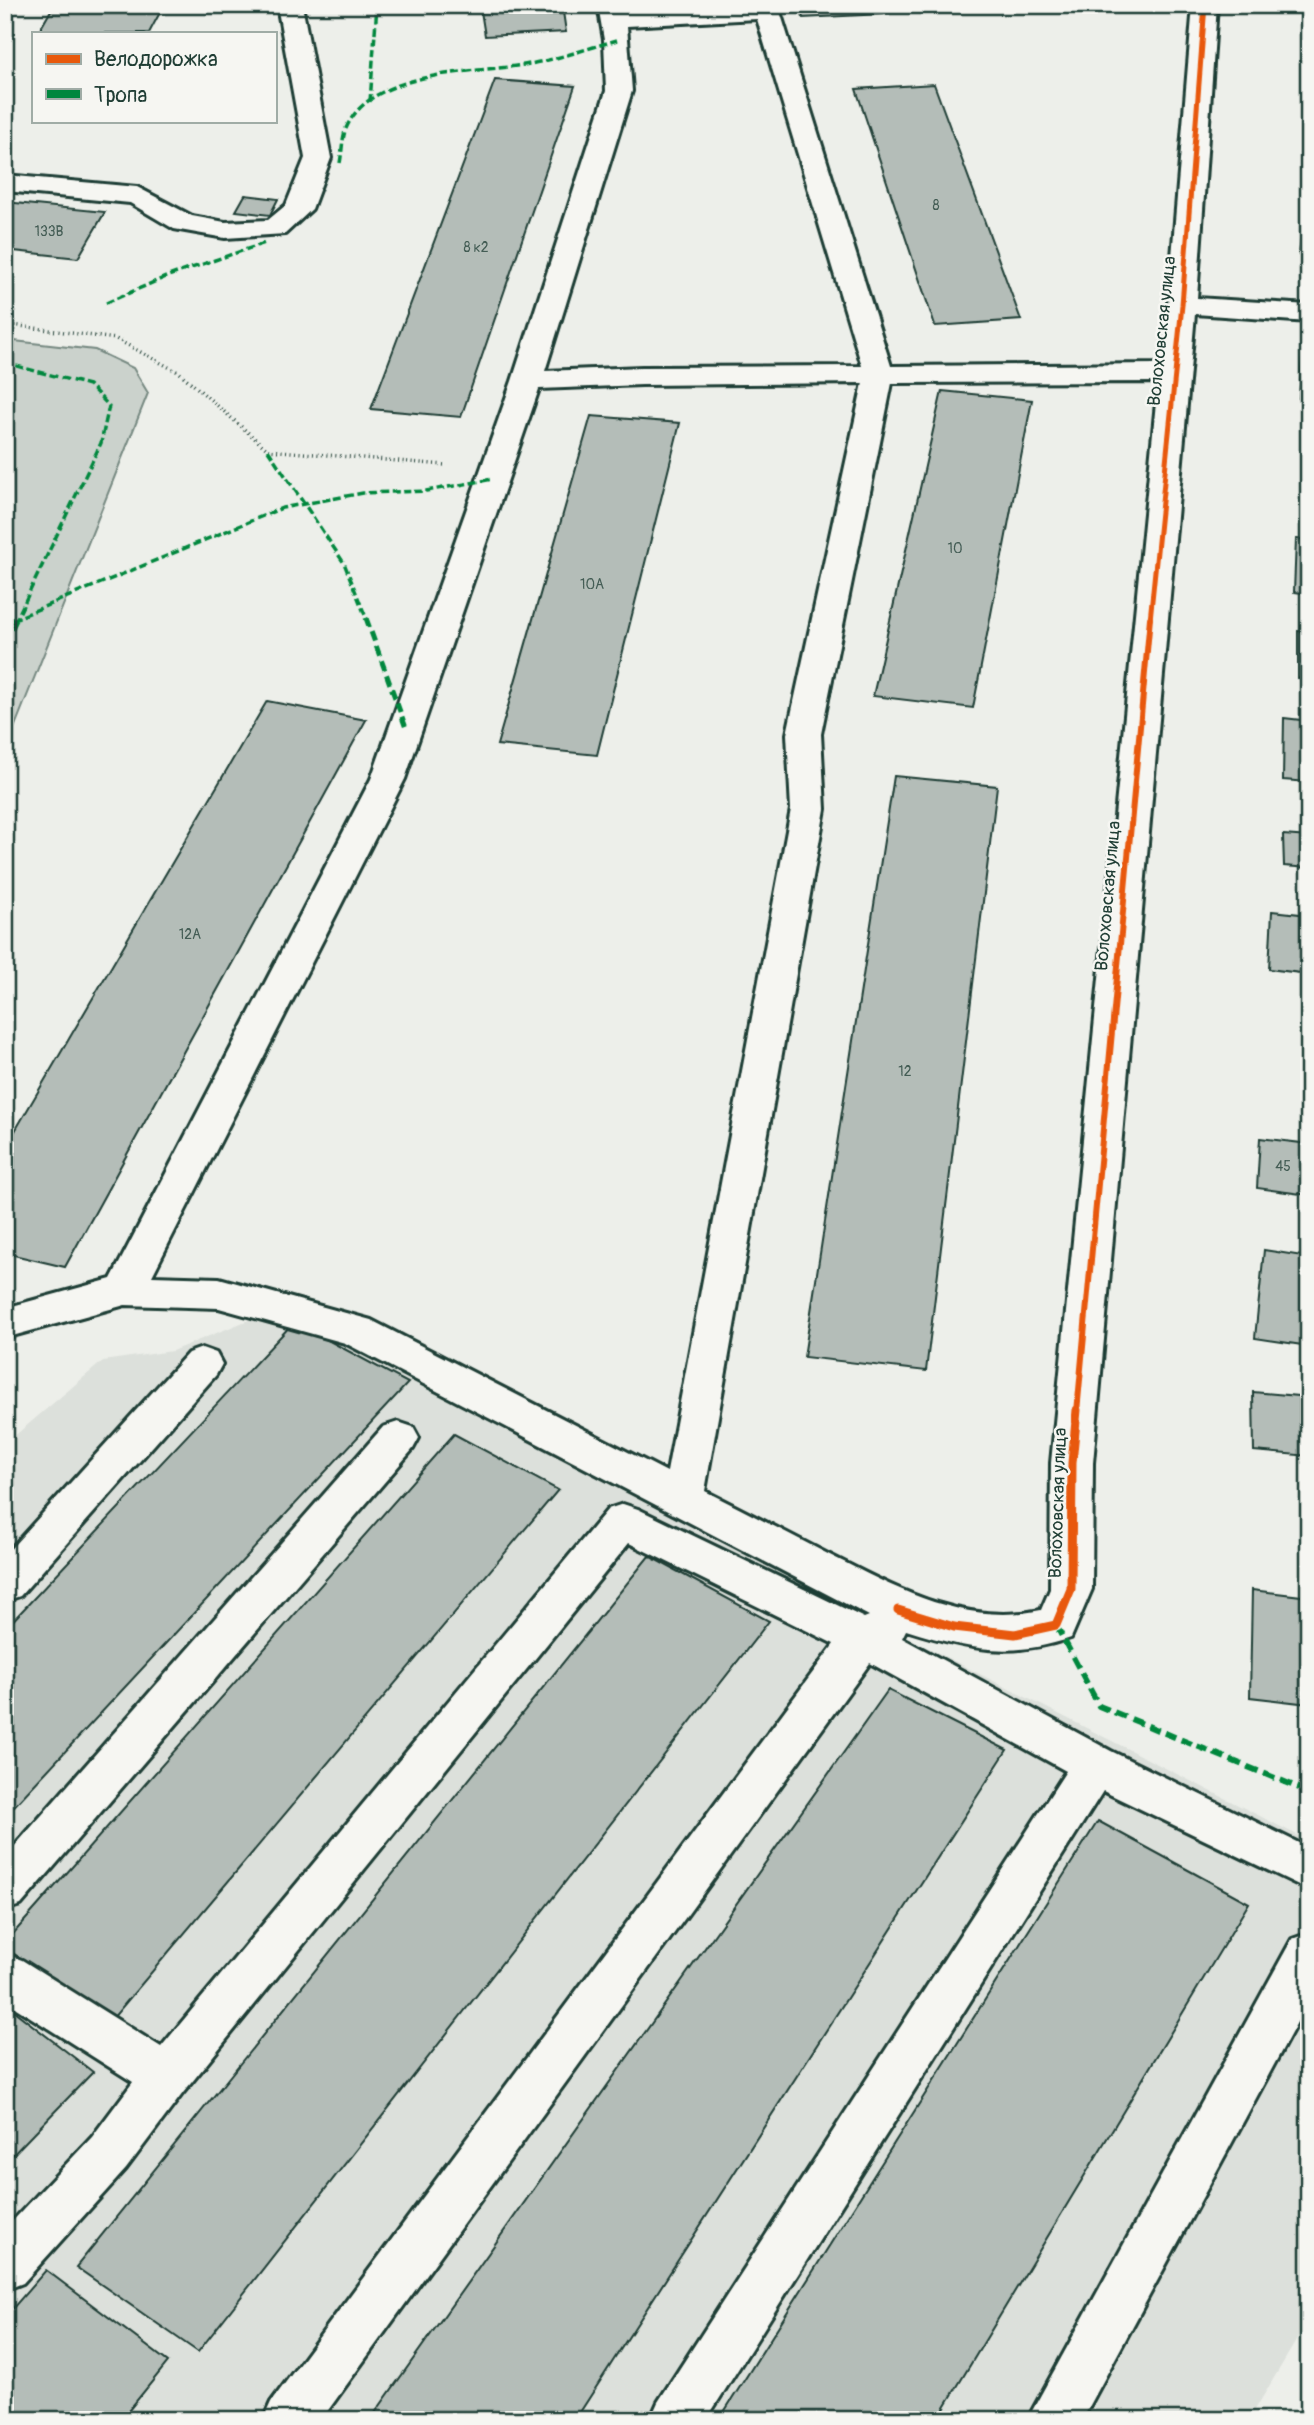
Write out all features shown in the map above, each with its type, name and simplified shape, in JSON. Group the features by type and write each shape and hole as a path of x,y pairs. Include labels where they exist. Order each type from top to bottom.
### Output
{"street":[{"path":"5,183 137,195 184,223 225,230 275,228 298,209 318,158 289,5"},
{"name":"Волоховская улица","path":"898,1610 954,1627 1015,1634 1056,1625 1071,1589 1072,1463 1172,373 1182,305 1205,5"},
{"path":"125,1290 388,779 527,381 620,91 612,12 766,8 879,375 804,734 807,808 683,1500"},
{"path":"1182,305 1309,314"},
{"path":"527,381 642,376 1172,373"},
{"path":"5,1323 125,1290 219,1293 357,1331 898,1610 887,1627 863,1638 289,2420"},
{"path":"5,1584 202,1364"},
{"path":"5,1890 398,1438"},
{"path":"5,2266 109,2153 166,2077 622,1521 863,1638 1095,1765 1309,1870"},
{"path":"676,2420 1095,1765"},
{"path":"1053,2420 1309,1954"},
{"path":"5,1975 166,2077"}],"path":[{"path":"5,324 116,339 180,373 268,450 496,469"}],"shaded area":[{"path":"5,340 95,350 133,368 148,393 5,751"},
{"path":"268,1312 350,1334 887,1627 1309,1841 1309,2319 1249,2420 5,2420 5,1444 103,1361 172,1351"}],"building":[{"path":"54,5 164,5 150,32 39,32"},
{"path":"480,5 562,5 566,32 485,36"},
{"path":"799,5 881,5 883,14 803,18"},
{"path":"495,80 575,86 461,417 371,409"},
{"path":"934,84 1021,320 935,326 856,89"},
{"path":"245,195 278,199 270,215 236,211"},
{"path":"5,202 105,212 78,258 5,250"},
{"path":"1305,205 1309,206 1309,256 1299,255"},
{"path":"1304,331 1309,332 1309,399 1299,398"},
{"path":"942,391 1032,400 973,708 873,696"},
{"path":"591,416 680,423 597,755 497,745"},
{"path":"1296,539 1309,540 1309,594 1294,592"},
{"path":"1298,631 1309,632 1309,679 1298,678"},
{"path":"267,701 366,720 65,1267 5,1253 5,1148"},
{"path":"1284,718 1309,721 1309,782 1283,780"},
{"path":"894,776 997,786 926,1371 804,1357"},
{"path":"1283,835 1309,837 1309,868 1284,866"},
{"path":"1272,911 1309,915 1309,974 1269,969"},
{"path":"1260,1138 1309,1144 1309,1195 1257,1188"},
{"path":"1264,1250 1309,1257 1309,1346 1255,1338"},
{"path":"294,1322 408,1383 5,1816 5,1629"},
{"path":"1253,1392 1309,1397 1309,1456 1254,1451"},
{"path":"454,1434 558,1490 113,2018 5,1948 5,1943"},
{"path":"649,1556 769,1621 198,2352 76,2267"},
{"path":"1252,1590 1309,1597 1309,1704 1250,1697"},
{"path":"888,1690 1007,1750 575,2420 370,2420"},
{"path":"1098,1821 1249,1903 937,2420 719,2420"},
{"path":"5,2004 93,2072 5,2163"},
{"path":"46,2270 168,2362 121,2420 5,2420 5,2317"}],"marked path":[{"path":"370,102 377,5"},
{"path":"340,163 347,127 363,107 382,93 403,83 451,73 536,63 617,40"},
{"path":"106,303 168,276 265,243"},
{"path":"5,363 89,385 109,406 101,443 5,642"},
{"path":"268,450 344,563 390,677 406,728"},
{"path":"5,624 17,616 92,589 282,508 363,493 426,491 493,479"},
{"path":"1056,1625 1099,1706 1309,1792"}],"cycle path":[{"path":"898,1610 954,1627 1015,1634 1056,1625 1071,1589 1072,1463 1173,373 1182,305 1205,5"}]}
